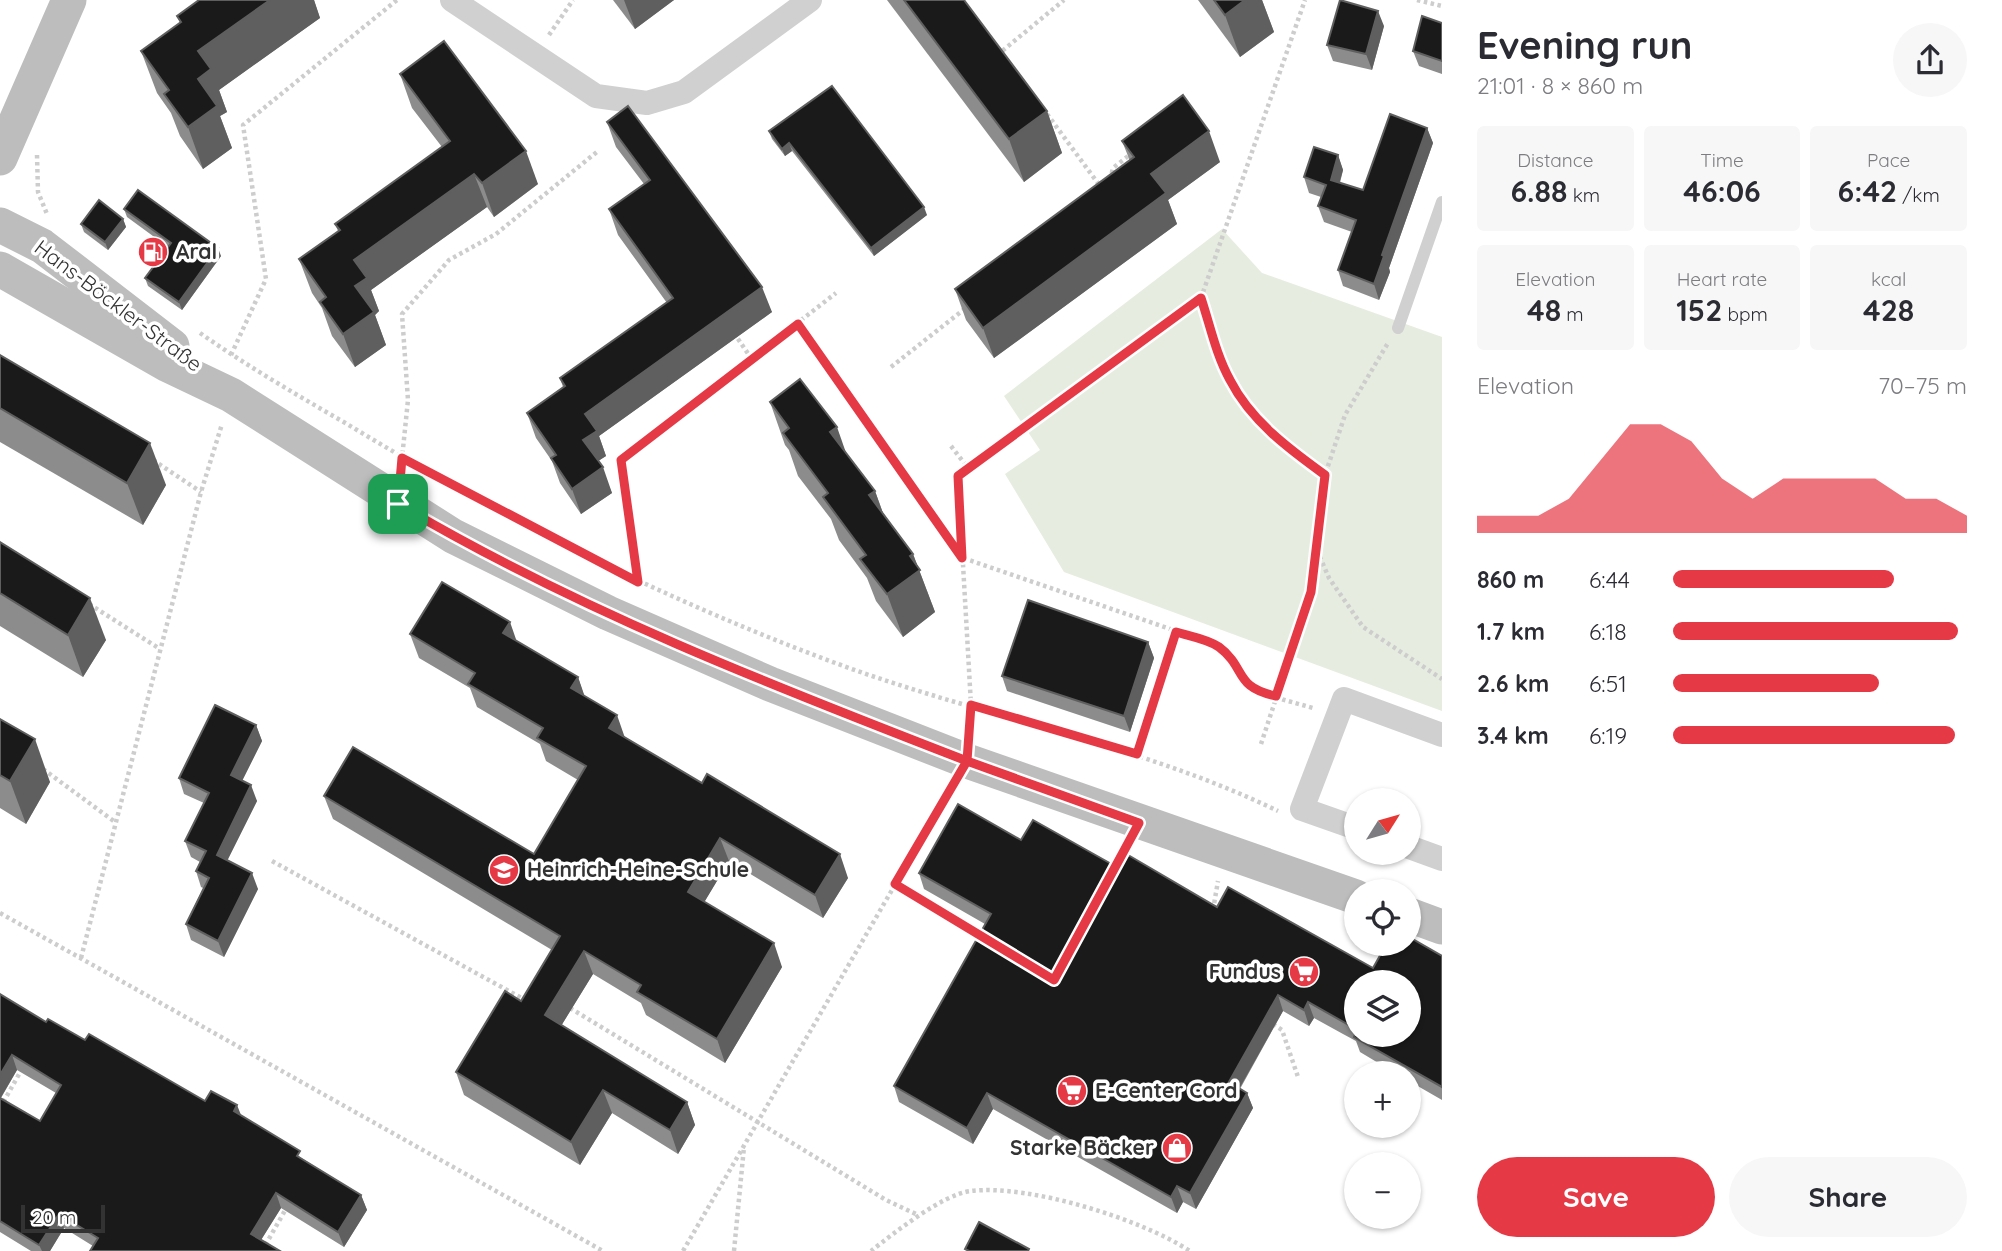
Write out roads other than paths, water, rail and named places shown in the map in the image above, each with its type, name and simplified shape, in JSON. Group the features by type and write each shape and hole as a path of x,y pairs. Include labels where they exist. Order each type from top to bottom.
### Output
{"street":[{"path":"0,158 69,0"},
{"path":"452,0 596,96 647,103 684,93 810,0"},
{"name":"Hans-Böckler-Straße","path":"0,225 42,246 205,371 231,395"},
{"name":"Hans-Böckler-Straße","path":"0,269 168,365 231,395 398,504 453,536 608,613 770,684 967,761 1344,893"},
{"path":"1344,824 1302,809 1344,699 1442,735"},
{"path":"1421,851 1442,859"},
{"path":"1421,919 1442,927"}],"lane":[{"path":"1398,328 1442,202"}],"place":[{"name":"Aral","path":"153,252"},
{"name":"Heinrich-Heine-Schule","path":"504,870"},
{"name":"Fundus","path":"1304,972"},
{"name":"E-Center Cord","path":"1072,1091"},
{"name":"Starke Bäcker","path":"1177,1148"}]}
